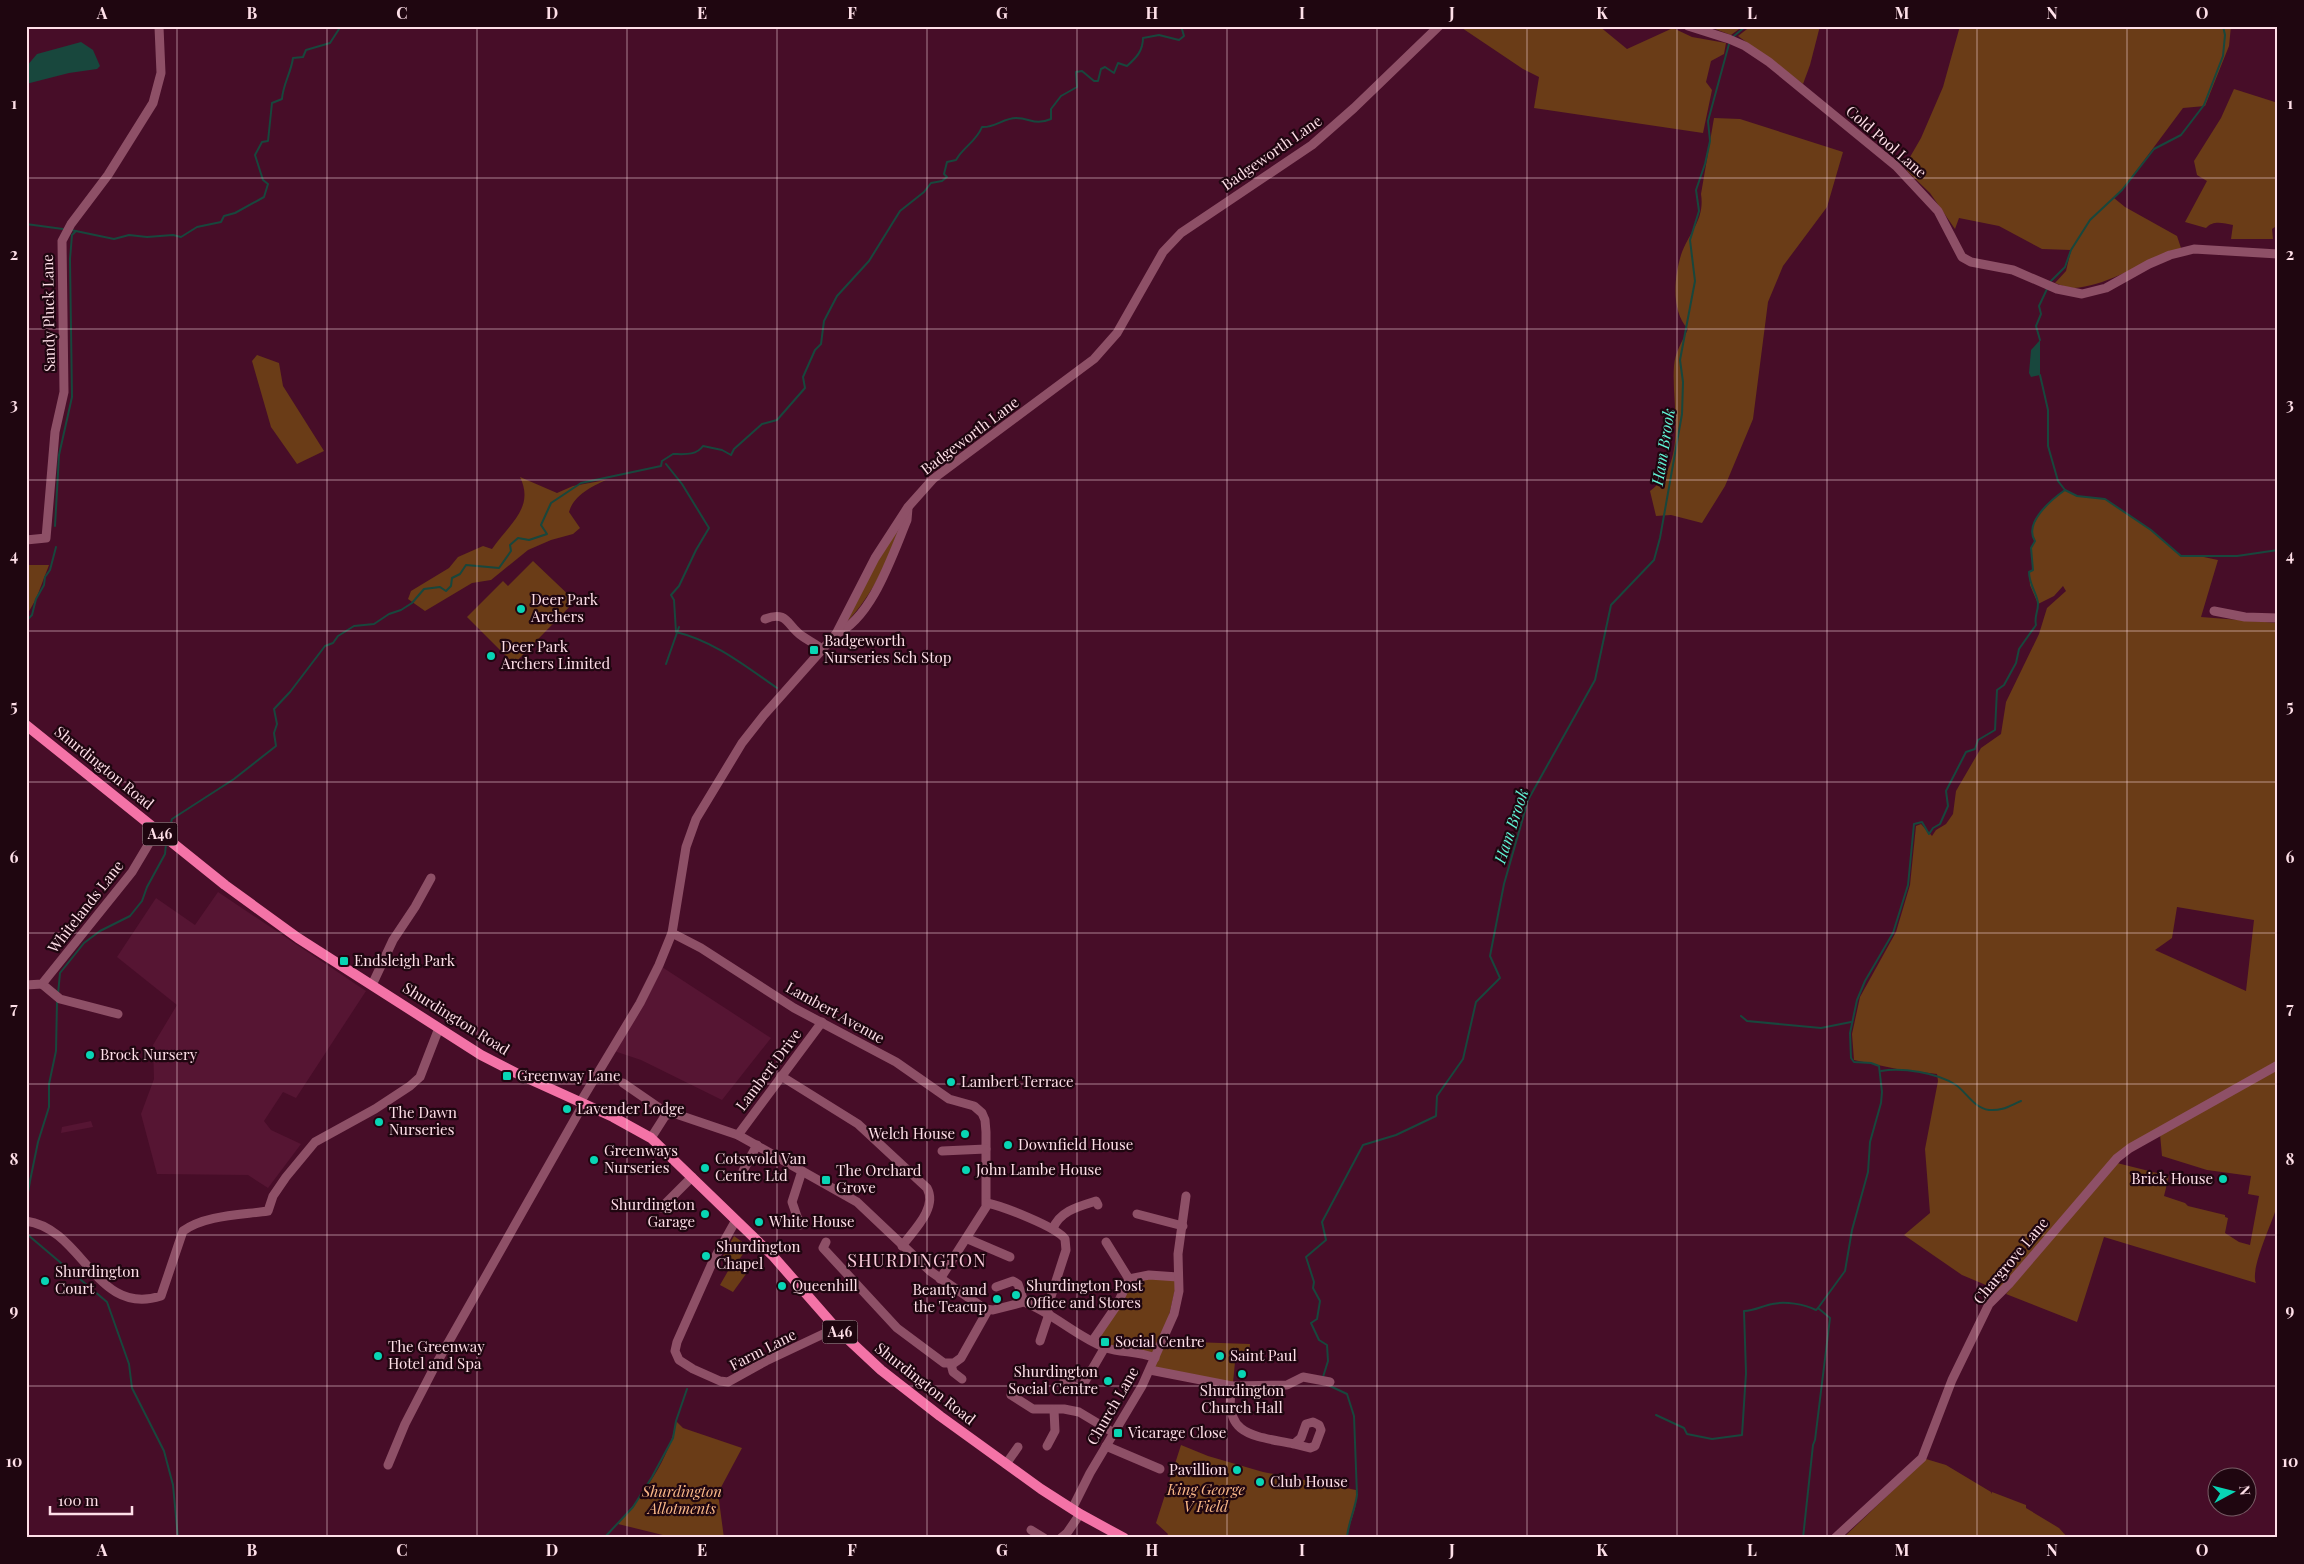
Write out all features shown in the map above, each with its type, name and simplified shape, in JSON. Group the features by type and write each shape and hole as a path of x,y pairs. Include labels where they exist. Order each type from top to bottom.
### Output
{"main road":[{"name":"Shurdington Road","path":"26,725 225,885 284,927 439,1028 516,1073 582,1102 641,1131 651,1138 773,1256 836,1328 881,1370 1006,1464 1076,1511 1124,1538"}],"street":[{"name":"Badgeworth Lane","path":"582,1102 640,1003 672,933 686,847 696,819 742,743 764,715 836,634 880,551 908,507 933,479 1080,371 1098,355 1123,323 1163,252 1181,233 1312,145 1354,108 1439,26"},
{"name":"Cold Pool Lane","path":"1688,26 1745,46 1769,62 1896,166 1938,211 1962,256 1971,262 2013,270 2057,289 2082,294 2106,288 2149,264 2194,249 2278,254"},
{"name":"Sandy Pluck Lane","path":"26,540 46,538 56,432 64,392 62,241 71,224 108,175 153,103 161,73 160,31"},
{"path":"836,634 847,629 874,593 907,520 908,507"},
{"path":"2214,611 2245,617 2278,618"},
{"path":"765,619 775,616 784,618 800,635 823,650"},
{"name":"Whitelands Lane","path":"42,984 132,872 157,830"},
{"path":"372,985 393,940 415,907 430,878"},
{"name":"Lambert Avenue","path":"672,933 701,948 769,992 896,1062 949,1099 974,1106 984,1117 986,1149"},
{"path":"26,986 42,984 60,999 118,1014"},
{"name":"Lambert Drive","path":"738,1135 822,1022"},
{"path":"26,1221 45,1226 56,1232 88,1268 117,1294 134,1300 159,1296 168,1279 183,1231 190,1226 214,1219 268,1211 273,1196 315,1142 367,1114 410,1086 420,1077 439,1028"},
{"name":"Chargrove Lane","path":"1835,1538 1922,1458 1952,1380 1989,1304 2009,1284 2117,1158 2130,1148 2278,1065"},
{"path":"781,1076 858,1124 924,1186 930,1195 929,1207 902,1246"},
{"path":"623,1083 668,1114 676,1114 738,1135 862,1206 902,1246 940,1279 988,1310 1024,1302 1048,1313 1105,1347 1146,1354 1155,1358"},
{"path":"388,1465 405,1424 435,1366 582,1102"},
{"path":"651,1138 668,1114"},
{"path":"743,1171 757,1145"},
{"path":"940,1279 983,1215 987,1203 986,1149 942,1150"},
{"path":"800,1225 792,1202 802,1171"},
{"path":"661,1208 676,1196 692,1177"},
{"name":"Church Lane","path":"1061,1538 1067,1533 1106,1446 1150,1370 1174,1314 1179,1292 1178,1254 1186,1196"},
{"path":"1053,1229 1054,1224 1071,1209 1097,1200"},
{"path":"987,1203 998,1205 1053,1229 1063,1236 1067,1247 1040,1341"},
{"path":"1137,1214 1183,1226"},
{"name":"Farm Lane","path":"736,1220 713,1261 677,1342 675,1351 679,1360 693,1369 720,1381 728,1382 766,1361 836,1328"},
{"path":"968,1239 1010,1257"},
{"path":"1106,1242 1129,1279"},
{"path":"823,1248 853,1279 882,1314 897,1328 944,1363 951,1364 963,1356 988,1310"},
{"path":"1129,1279 1149,1275 1178,1277"},
{"path":"1093,1340 1117,1305 1129,1279"},
{"path":"996,1287 1013,1281 1018,1284 1024,1302"},
{"path":"1064,1380 1080,1390 1105,1347"},
{"path":"951,1364 953,1372 962,1379"},
{"path":"1150,1370 1232,1386 1287,1385 1303,1377 1330,1382"},
{"path":"1232,1386 1229,1408 1238,1426 1254,1435 1294,1444"},
{"path":"1011,1396 1034,1409 1073,1410 1079,1412 1114,1433"},
{"path":"1047,1446 1055,1431 1054,1410"},
{"path":"1106,1446 1160,1469"},
{"path":"1006,1464 1018,1447"},
{"path":"1031,1530 1044,1538"}],"shaded area":[{"path":"81,42 93,50 100,66 97,69 69,73 26,84 26,67 37,54"},
{"path":"2040,340 2040,375 2031,377 2029,373 2031,350"},
{"path":"218,892 366,991 296,1098 283,1092 264,1121 271,1130 301,1144 268,1188 248,1175 157,1174 141,1114 154,1079 153,1045 177,1005 117,957 156,898 195,925"},
{"path":"659,965 771,1038 722,1100 641,1060 611,1050"},
{"path":"91,1121 93,1127 61,1133 62,1127"}],"green space":[{"path":"1459,26 1599,26 1627,49 1673,28 1692,37 1726,43 1724,54 1711,61 1706,82 1712,90 1703,133 1534,108 1539,77 1523,69"},
{"path":"1707,26 1743,26 1731,35"},
{"path":"1751,26 1820,26 1803,84 1738,36"},
{"path":"1960,26 2231,26 2229,46 2205,106 2183,108 2114,198 2125,207 2177,236 2181,248 2101,282 2072,288 2055,283 2066,271 2071,250 2042,249 1999,226 1959,218 1955,229 1930,193 1907,171 1906,164 1921,138 1943,87"},
{"path":"2234,89 2278,103 2278,225 2272,229 2273,239 2231,239 2233,225 2215,223 2206,228 2185,222 2207,181 2197,175 2194,161 2221,118"},
{"path":"1714,118 1740,119 1843,152 1827,207 1783,266 1768,302 1753,419 1725,486 1702,523 1671,515 1656,516 1650,491 1662,479 1670,465 1674,449 1676,433 1674,366 1677,352 1688,329 1676,304 1677,274 1684,247 1696,226 1701,211 1701,194"},
{"path":"257,355 279,363 283,386 324,451 297,464 271,427 252,361"},
{"path":"520,477 557,493 573,486 606,480 584,492 571,506 569,512 580,528 573,534 551,540 528,550 491,580 472,583 425,611 408,599 411,591 449,568 458,557 483,546 492,549 522,507 524,488"},
{"path":"2065,490 2077,496 2105,499 2151,530 2181,556 2199,556 2218,560 2201,617 2278,623 2278,1062 2129,1145 1997,1294 1993,1288 1962,1275 1904,1235 1930,1213 1925,1149 1938,1081 1937,1074 1897,1069 1854,1060 1852,1034 1860,997 1896,932 1910,885 1916,826 1921,824 1932,836 1936,830 1946,824 1953,814 1956,791 1981,748 2001,734 2006,702 2039,634 2047,608 2066,591 2063,586 2054,596 2038,604 2030,585 2029,572 2033,570 2031,548 2035,542 2032,535 2033,527 2041,512","holes":["2177,907 2254,920 2246,991 2155,950 2172,938"]},
{"path":"902,520 886,562 873,587 856,612 845,624 886,545"},
{"name":"Deer Park Archers","path":"533,561 575,601 514,664 467,617 503,581 508,586"},
{"path":"26,565 49,565 36,599 28,613"},
{"path":"2278,1069 2278,1210 2275,1212 2258,1259 2256,1283 2104,1237 2077,1322 2006,1294 2117,1163 2169,1176 2164,1196 2185,1203 2188,1206 2225,1215 2228,1218 2225,1233 2239,1242 2250,1245 2259,1196 2248,1194 2251,1176 2207,1170 2162,1156 2160,1134"},
{"path":"734,1236 745,1244 742,1249 745,1251 734,1267 746,1274 733,1292 720,1285 732,1264 722,1258"},
{"path":"1134,1277 1178,1277 1163,1341 1250,1344 1248,1363 1235,1362 1233,1383 1150,1370 1155,1359 1105,1347 1101,1335"},
{"name":"Shurdington Allotments","path":"676,1421 683,1428 742,1448 718,1493 724,1538 675,1538 618,1524 654,1476 668,1449"},
{"name":"King George V Field","path":"1181,1445 1208,1456 1263,1472 1356,1490 1355,1508 1347,1538 1166,1538 1168,1534 1156,1523"},
{"path":"1926,1459 1946,1465 1991,1492 1991,1494 1992,1492 2026,1505 2026,1508 2059,1528 2068,1538 1843,1538"}],"waterway":[{"path":"71,230 114,239 129,235 147,237 173,235 181,237 197,227 221,222 224,216 235,213 264,197 268,184 263,180 255,155 262,142 268,141 272,103 282,99 293,58 303,57 306,50 330,43 341,26"},
{"path":"342,26 355,26"},
{"path":"168,834 172,819 234,779 276,746 274,733 277,724 274,709 290,692 325,646 333,643 338,636 354,626 374,624 389,614 401,610 412,603 424,589 440,587 446,591 451,586 452,578 460,574 466,565 499,568 511,551 510,545 518,538 529,540 547,534 541,525 551,503 581,483 661,466 662,461 673,454 693,453 703,446 722,450 731,455 734,449 762,424 777,420 805,388 803,377 815,350 821,344 824,321 837,296 869,261 900,211 924,192 931,183 942,181 947,177 944,174 947,162 956,160 982,127 991,126 1012,118 1036,122 1051,119 1051,109 1061,96 1077,87 1076,72 1082,71 1094,81 1098,81 1101,69 1105,67 1114,73 1118,63 1127,66 1136,57 1143,43 1143,38 1159,35 1179,40 1184,36 1181,26"},
{"name":"Ham Brook","path":"1734,36 1746,26"},
{"path":"2050,282 2065,267 2071,250 2090,220 2122,190 2154,149 2181,135 2204,105 2223,56 2225,35 2223,26"},
{"name":"Ham Brook","path":"1323,1377 1328,1361 1327,1345 1319,1340 1311,1323 1317,1319 1320,1301 1313,1288 1314,1282 1306,1257 1326,1240 1322,1222 1363,1145 1396,1135 1436,1116 1437,1096 1463,1059 1476,1002 1500,978 1490,956 1504,884 1528,800 1595,680 1611,605 1654,560 1660,538 1682,414 1683,382 1680,360 1695,281 1690,240 1699,211 1696,190 1705,164 1710,141 1708,121 1729,44"},
{"path":"26,224 63,229"},
{"path":"55,526 59,455 72,397 70,259 72,235 76,231"},
{"path":"2040,340 2036,326 2041,314 2039,306 2047,289"},
{"path":"2040,375 2048,410 2048,446 2058,481 2065,490 2077,496 2105,499 2151,530 2181,556 2237,556 2278,550"},
{"path":"666,464 682,484 709,528 679,586 671,595 674,600 676,632 703,641 716,648 777,688"},
{"path":"1803,1538 1830,1318 1818,1308 1845,1271 1852,1230 1868,1172 1870,1142 1881,1103 1882,1092 1879,1066 1871,1063 1854,1062 1851,1058 1850,1033 1857,1000 1865,981 1893,933 1908,885 1914,824 1922,822 1929,834 1933,828 1940,824 1948,806 1946,791 1966,752 1975,749 1978,740 1995,730 1997,690 2004,685 2016,663 2019,649 2036,625 2038,601 2030,581 2029,572 2033,570 2031,548 2035,541 2032,534 2033,527 2036,519 2047,505 2065,490"},
{"path":"26,621 32,615 36,599 50,570 56,547"},
{"path":"666,664 679,627"},
{"path":"58,994 60,973 84,943 100,931 130,916 142,901 147,887 165,854 166,844"},
{"path":"27,1218 26,1204 30,1181 38,1142 49,1107 49,1084 56,1051 57,1001"},
{"path":"1741,1016 1747,1021 1821,1028 1851,1022"},
{"path":"1881,1071 1920,1072 1940,1077 1956,1085 1984,1109 2002,1109 2021,1101"},
{"path":"27,1225 28,1235 107,1302 129,1364 132,1388 164,1451 173,1485 178,1538"},
{"path":"1656,1415 1684,1428 1687,1434 1712,1439 1742,1435 1746,1373 1744,1311 1783,1303 1800,1305 1816,1310 1818,1308"},
{"name":"Ham Brook","path":"1330,1386 1347,1394 1354,1416 1357,1495 1347,1538"},
{"path":"604,1538 633,1507 652,1477 673,1438 676,1421 687,1389"}],"place":[{"name":"Deer Park Archers","path":"521,609"},
{"name":"Badgeworth Nurseries Sch Stop","path":"814,650"},
{"name":"Deer Park Archers Limited","path":"491,656"},
{"name":"Endsleigh Park","path":"344,961"},
{"name":"Brock Nursery","path":"90,1055"},
{"name":"Greenway Lane","path":"507,1076"},
{"name":"Lambert Terrace","path":"951,1082"},
{"name":"Lavender Lodge","path":"567,1109"},
{"name":"The Dawn Nurseries","path":"379,1122"},
{"name":"Welch House","path":"965,1134"},
{"name":"Downfield House","path":"1008,1145"},
{"name":"Greenways Nurseries","path":"594,1160"},
{"name":"Cotswold Van Centre Ltd","path":"705,1168"},
{"name":"John Lambe House","path":"966,1170"},
{"name":"Brick House","path":"2223,1179"},
{"name":"The Orchard Grove","path":"826,1180"},
{"name":"Shurdington Garage","path":"705,1214"},
{"name":"White House","path":"759,1222"},
{"name":"Shurdington Chapel","path":"706,1256"},
{"name":"Shurdington Court","path":"45,1281"},
{"name":"Queenhill","path":"782,1286"},
{"name":"Shurdington Post Office and Stores","path":"1016,1295"},
{"name":"Beauty and the Teacup","path":"997,1299"},
{"name":"Social Centre","path":"1105,1342"},
{"name":"The Greenway Hotel and Spa","path":"378,1356"},
{"name":"Saint Paul","path":"1220,1356"},
{"name":"Shurdington Church Hall","path":"1242,1374"},
{"name":"Shurdington Social Centre","path":"1108,1381"},
{"name":"Vicarage Close","path":"1118,1433"},
{"name":"Pavillion","path":"1237,1470"},
{"name":"Club House","path":"1260,1482"}],"district":[{"name":"SHURDINGTON","path":"917,1261"}]}
